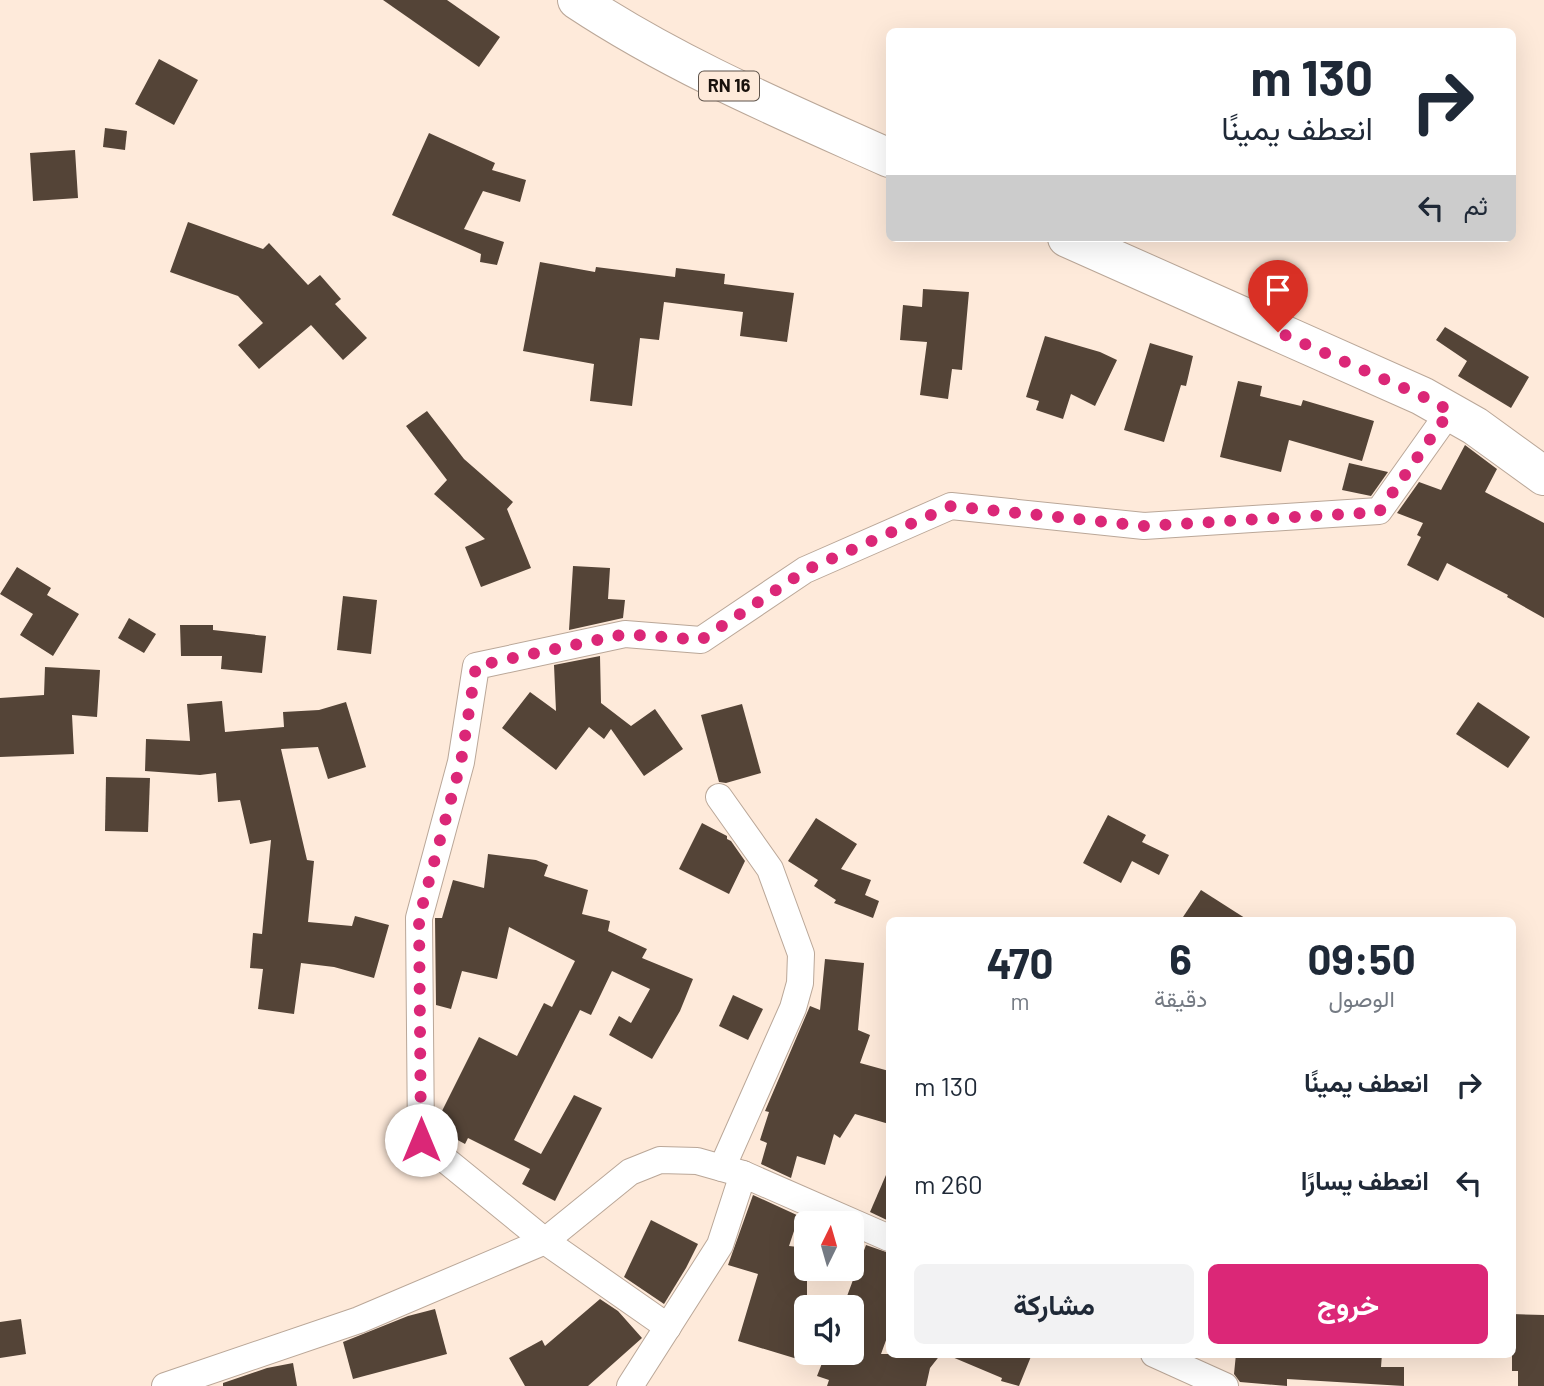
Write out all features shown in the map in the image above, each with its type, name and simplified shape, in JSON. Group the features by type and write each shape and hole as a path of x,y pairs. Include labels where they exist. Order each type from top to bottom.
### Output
{"main road":[{"name":"RN 16","path":"577,0 684,64 886,157"},
{"path":"1076,242 1422,396 1511,450 1544,476"}],"street":[{"path":"668,1326 545,1241 421,1140 419,918 461,762 476,666 625,634 701,640 806,570 951,506 1144,526 1379,512 1450,411"},
{"path":"630,1386 720,1245 732,1171 800,983 801,954 770,869 719,797"},
{"path":"165,1386 359,1320 545,1241 631,1172 660,1160 697,1161 732,1171 886,1237"},
{"path":"1163,1358 1225,1386"}],"building":[{"path":"383,0 447,0 500,37 479,67"},
{"path":"159,59 198,80 174,125 135,104"},
{"path":"105,128 127,131 125,150 103,147"},
{"path":"429,133 495,163 492,170 526,180 520,202 483,191 464,229 504,242 497,265 480,262 481,254 392,215"},
{"path":"75,150 78,198 33,201 30,153"},
{"path":"188,222 263,249 269,243 308,285 320,275 341,299 335,304 367,338 343,360 311,325 259,369 238,345 263,323 238,296 170,272"},
{"path":"540,262 595,272 596,267 675,277 676,268 725,274 724,284 794,293 787,342 740,336 743,312 664,302 659,340 640,338 632,406 590,401 594,364 523,351"},
{"path":"923,289 969,292 962,370 952,369 948,399 920,395 927,342 900,340 903,305 922,307"},
{"path":"1445,327 1529,377 1511,408 1458,376 1467,361 1436,340"},
{"path":"1045,336 1100,352 1117,360 1095,406 1071,394 1063,419 1036,410 1039,401 1026,397"},
{"path":"1150,343 1193,356 1186,386 1181,385 1164,442 1124,430"},
{"path":"1238,381 1262,386 1260,396 1301,406 1303,400 1374,421 1362,461 1289,440 1281,472 1220,457"},
{"path":"427,411 464,459 513,502 507,509 531,568 481,587 465,547 485,539 434,494 447,480 406,426"},
{"path":"1465,445 1497,469 1485,492 1544,523 1544,618 1507,597 1508,595 1447,563 1438,581 1407,565 1421,537 1417,535 1423,523 1397,513 1419,482 1441,490"},
{"path":"1349,463 1388,472 1371,496 1342,490"},
{"path":"573,566 610,568 608,599 625,600 623,618 569,630"},
{"path":"17,567 51,588 47,595 79,614 53,656 20,635 33,614 0,594"},
{"path":"343,596 377,600 371,654 337,650"},
{"path":"129,618 156,634 144,653 118,638"},
{"path":"180,625 213,625 213,630 266,636 262,673 221,669 222,656 181,656"},
{"path":"600,656 601,703 631,726 655,709 683,749 644,776 611,729 604,739 589,727 556,770 502,728 530,692 556,711 554,665"},
{"path":"45,667 100,670 97,717 72,715 74,754 0,757 0,698 44,695"},
{"path":"222,701 225,732 284,727 283,712 319,710 346,702 366,767 328,779 318,747 281,749 307,860 314,861 308,922 352,926 355,916 389,925 374,978 334,967 301,963 294,1014 258,1009 263,969 250,968 253,933 262,934 271,840 250,844 240,800 218,802 216,773 200,775 145,771 146,739 190,741 187,704"},
{"path":"1478,702 1530,737 1508,768 1456,734"},
{"path":"742,704 761,773 726,783 719,782 701,715"},
{"path":"106,777 150,778 148,832 105,831"},
{"path":"1108,815 1146,835 1142,842 1169,855 1159,875 1132,861 1121,883 1083,863"},
{"path":"816,818 857,844 841,869 871,880 865,895 879,901 873,918 834,903 836,900 814,886 818,880 788,861"},
{"path":"702,823 727,836 745,861 729,894 679,869"},
{"path":"488,854 536,860 548,865 544,876 588,890 582,914 610,921 608,931 647,949 642,958 693,979 680,1011 652,1059 609,1035 619,1016 631,1023 650,989 612,971 591,1015 580,1010 514,1140 541,1154 574,1095 602,1108 555,1201 522,1184 530,1169 468,1138 465,1144 437,1129 437,1121 479,1037 517,1056 544,1003 552,1007 575,961 509,927 497,979 462,971 451,1009 436,1005 435,918 442,918 453,880 484,888"},
{"path":"1201,890 1243,917 1183,917"},
{"path":"825,959 864,963 858,1030 870,1035 860,1063 886,1070 886,1123 855,1114 840,1138 834,1134 825,1165 797,1156 791,1178 761,1164 767,1143 760,1140 769,1112 765,1111 810,1006 820,1010"},
{"path":"733,995 763,1009 748,1040 719,1026"},
{"path":"886,1175 886,1220 870,1212"},
{"path":"753,1195 794,1214 794,1231 789,1246 794,1247 794,1281 807,1281 807,1295 794,1295 794,1358 738,1341 758,1274 728,1265"},
{"path":"651,1220 698,1244 664,1304 624,1277"},
{"path":"866,1245 886,1252 886,1340 881,1354 886,1354 886,1358 938,1358 930,1368 926,1386 827,1386 829,1380 817,1376 821,1365 864,1365 864,1295 847,1295 853,1281 864,1281"},
{"path":"600,1299 618,1311 642,1338 588,1386 525,1386 509,1358 542,1340 545,1346"},
{"path":"435,1309 447,1354 353,1379 343,1342 408,1316"},
{"path":"1516,1314 1544,1315 1544,1386 1518,1386 1518,1371 1512,1371 1512,1358 1516,1358"},
{"path":"21,1319 26,1354 0,1358 0,1322"},
{"path":"954,1358 1030,1358 1019,1386 1001,1381 1002,1378"},
{"path":"1236,1358 1382,1358 1381,1367 1404,1367 1404,1386 1287,1379 1287,1386 1240,1382 1234,1374"},
{"path":"293,1363 297,1386 223,1386 223,1383 267,1368"}],"route":[{"path":"421,1140 419,918 461,762 476,666 625,634 701,640 806,570 951,506 1144,526 1379,512 1450,411 1278,332"}]}
